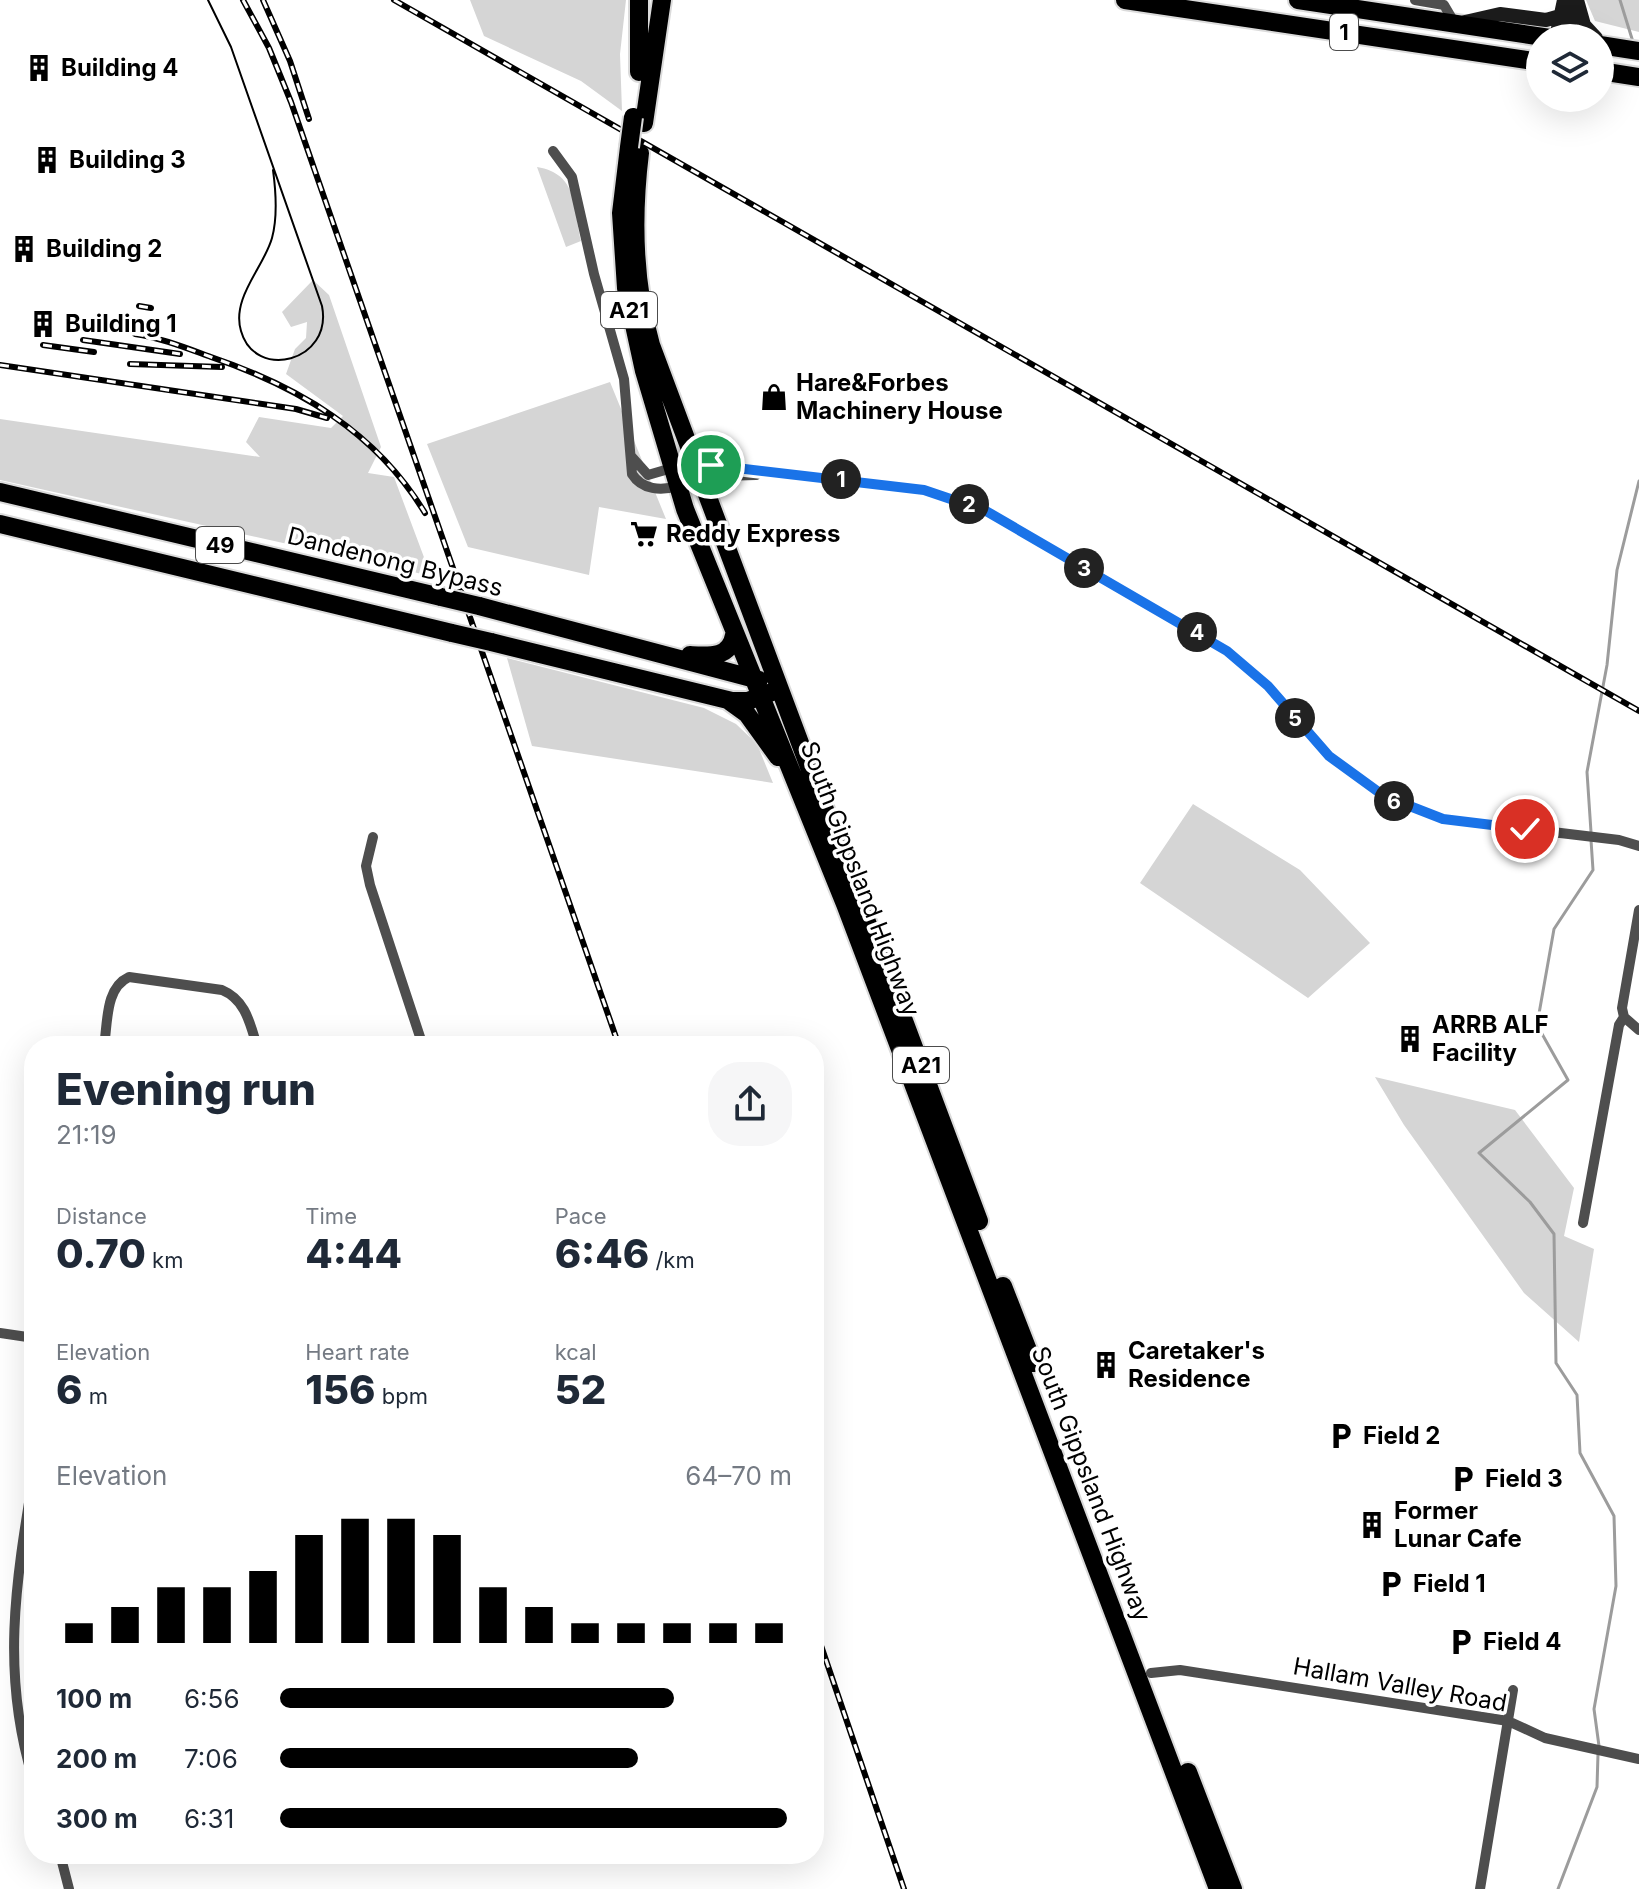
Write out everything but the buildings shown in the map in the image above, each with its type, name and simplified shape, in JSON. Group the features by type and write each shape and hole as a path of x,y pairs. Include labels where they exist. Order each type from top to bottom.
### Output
{"highway":[{"path":"639,0 639,72"},
{"name":"South Gippsland Highway","path":"639,120 639,72 650,0"},
{"name":"South Gippsland Highway","path":"662,0 621,213 624,278 644,371 675,477 753,679 772,690 802,792 851,902"},
{"name":"1","path":"1125,0 1526,60"},
{"name":"1","path":"1298,0 1526,34"},
{"path":"1614,46 1639,51"},
{"name":"South Gippsland Highway","path":"635,150 635,246 643,311 655,356 772,690 851,902 1196,1812 1233,1889"},
{"path":"675,477 695,466"},
{"name":"Dandenong Bypass","path":"0,492 479,606 753,679"},
{"name":"49","path":"0,524 724,699 742,701 772,690"},
{"name":"49","path":"648,652 721,654 730,648 732,629"},
{"name":"49","path":"724,699 747,714 802,792"},
{"name":"South Gippsland Highway","path":"1196,1812 1218,1889"}],"main road":[{"path":"1557,24 1564,0"},
{"path":"1570,24 1574,0"},
{"path":"1574,0 1584,24"},
{"path":"1456,24 1497,14 1546,20 1560,16"}],"street":[{"path":"1415,0 1444,4 1456,24"},
{"path":"553,151 568,168 574,184 594,274 626,388 632,474 640,484 662,489 675,477"},
{"path":"631,454 646,474 675,477"},
{"path":"695,466 789,473 924,490 986,511 1227,651 1268,686 1329,756 1384,796 1443,819 1604,838 1639,846"},
{"path":"705,494 712,482 726,474 789,473"},
{"path":"373,837 366,866 370,885 420,1036"},
{"path":"1639,910 1622,1008 1624,1017 1639,1030"},
{"path":"105,1036 112,992 118,982 129,977 222,990 234,995 245,1010 254,1036"},
{"path":"1583,1223 1619,1025 1624,1017"},
{"path":"0,1333 24,1337"},
{"path":"24,1532 10,1616 8,1656 16,1725 24,1750"},
{"name":"Hallam Valley Road","path":"1145,1680 1180,1670 1508,1721 1533,1734 1581,1749 1639,1759"},
{"path":"1480,1889 1513,1690"},
{"path":"63,1864 69,1889"}],"shaded area":[{"path":"470,0 626,0 620,54 622,111 581,81 484,36"},
{"path":"1586,0 1639,0 1639,32 1595,21"},
{"path":"537,167 550,171 567,184 581,241 566,247"},
{"path":"313,280 329,295 381,447 368,473 394,477 431,576 0,480 0,419 260,457 246,442 259,417 331,428 343,416 286,374 295,349 306,338 307,322 291,327 282,312"},
{"path":"610,382 666,519 599,507 589,575 468,547 427,444"},
{"path":"507,658 704,708 736,724 757,744 773,783 532,746"},
{"path":"1193,804 1300,870 1370,943 1308,998 1140,883"},
{"path":"1375,1077 1515,1110 1574,1188 1564,1236 1594,1249 1579,1342 1524,1293 1404,1125"}],"waterway":[{"path":"1620,0 1633,42"},
{"path":"1591,832 1587,772 1607,665 1617,570 1639,481"},
{"path":"1591,840 1593,870 1554,929 1537,1025 1568,1080 1479,1153 1530,1202 1554,1234 1556,1363 1577,1395 1580,1453 1614,1516 1616,1586 1594,1709 1599,1746"},
{"path":"1558,1889 1597,1787 1598,1754"}],"tram line":[{"path":"208,0 231,47 322,306 322,325 316,341 305,352 276,360 261,356 249,347 239,319 244,295 272,238 276,204 273,170"}],"railway":[{"path":"243,0 269,48 291,102 616,1036"},
{"path":"263,0 290,61 309,119"},
{"path":"394,0 1639,711"},
{"path":"139,306 151,308"},
{"path":"85,326 97,328"},
{"path":"135,334 243,369 304,398 359,436 405,484 425,513"},
{"path":"83,340 180,354"},
{"path":"43,345 94,352"},
{"path":"130,364 222,367"},
{"path":"0,365 296,409 327,418"},
{"path":"824,1654 904,1889"}],"place":[{"name":"Building 4","path":"39,68"},
{"name":"Building 3","path":"47,160"},
{"name":"Building 2","path":"24,249"},
{"name":"Building 1","path":"43,324"},
{"name":"Hare&Forbes Machinery House","path":"774,397"},
{"name":"Reddy Express","path":"644,534"},
{"name":"ARRB ALF Facility","path":"1410,1039"},
{"name":"Caretaker's Residence","path":"1106,1365"},
{"name":"Field 2","path":"1341,1436"},
{"name":"Field 3","path":"1463,1479"},
{"name":"Former Lunar Cafe","path":"1372,1525"},
{"name":"Field 1","path":"1391,1584"},
{"name":"Field 4","path":"1461,1642"}],"route":[{"path":"711,465 924,490 986,511 1227,651 1268,686 1329,756 1384,796 1443,819 1525,829"}]}
